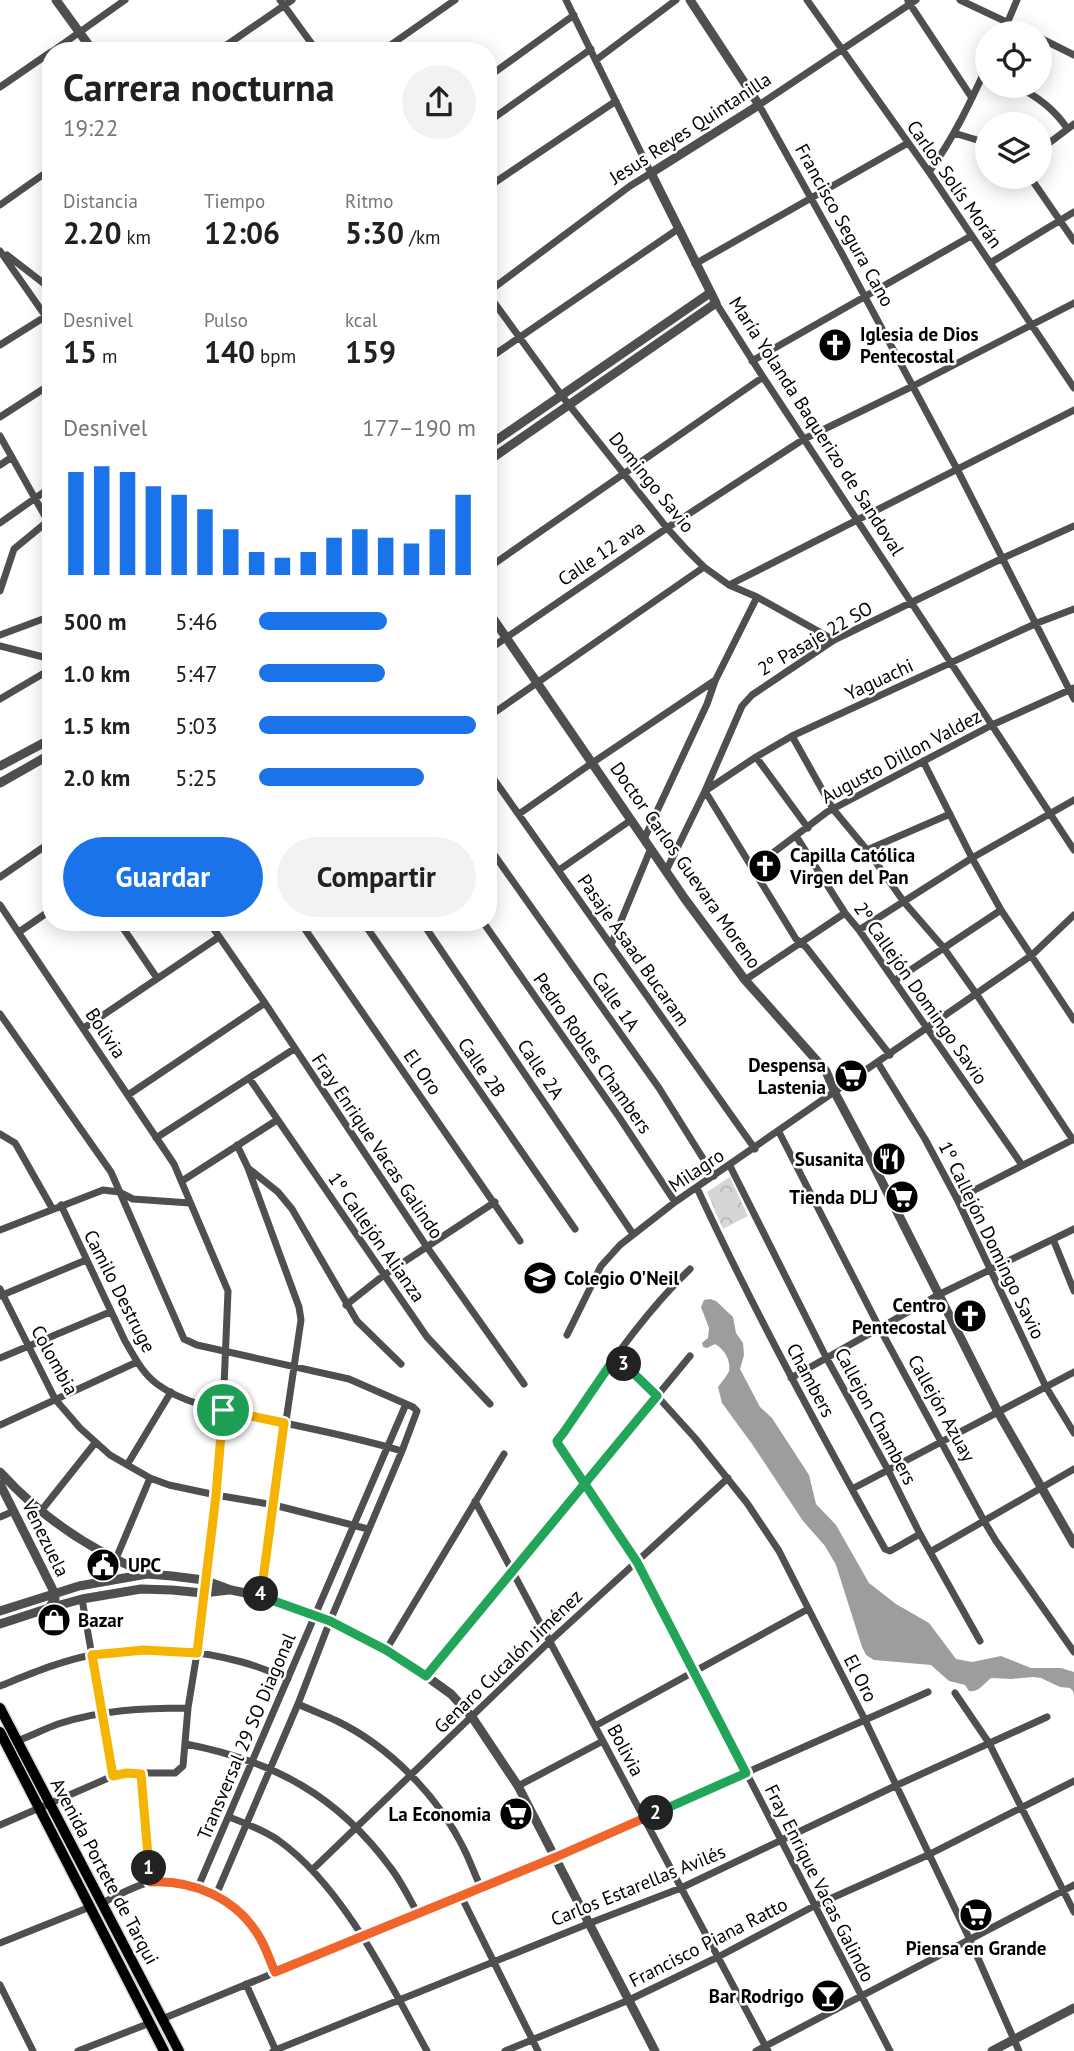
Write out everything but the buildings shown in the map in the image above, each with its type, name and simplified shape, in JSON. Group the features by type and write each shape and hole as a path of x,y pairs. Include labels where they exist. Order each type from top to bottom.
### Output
{"main road":[{"name":"Avenida Portete de Tarqui","path":"0,1708 45,1806 96,1905 179,2051"},
{"name":"Avenida Portete de Tarqui","path":"0,1732 45,1806"},
{"name":"Avenida Portete de Tarqui","path":"96,1905 164,2051"}],"street":[{"path":"67,42 125,0"},
{"path":"230,42 282,3 292,0"},
{"path":"395,42 455,0"},
{"name":"María Yolanda Baquerizo de Sandoval","path":"566,0 710,293 1074,850"},
{"path":"596,60 676,0"},
{"name":"Francisco Segura Cano","path":"690,0 759,105 811,198 957,469 1072,689 1074,699"},
{"name":"Carlos Solís Morán","path":"807,0 929,172 1074,388"},
{"path":"961,0 1004,21"},
{"path":"1009,21 1017,0"},
{"path":"911,1 972,98"},
{"name":"Jesus Reyes Quintanilla","path":"497,286 619,194 844,49 911,1"},
{"path":"282,3 310,42"},
{"path":"59,4 86,42"},
{"path":"497,71 574,15"},
{"path":"1052,44 1074,55"},
{"path":"497,116 591,49"},
{"path":"0,87 42,59"},
{"path":"929,172 942,154 975,93"},
{"path":"1038,98 1071,126 1052,141"},
{"path":"497,181 616,102"},
{"path":"954,133 975,140"},
{"path":"695,264 908,143"},
{"path":"0,205 42,175"},
{"path":"1038,189 1074,241"},
{"path":"990,263 1074,212"},
{"path":"497,353 678,229"},
{"path":"752,361 971,236"},
{"path":"0,250 42,280"},
{"path":"0,250 42,306"},
{"path":"497,440 710,293"},
{"path":"497,455 716,303"},
{"name":"Calle 12 ava","path":"497,644 804,439 1074,303"},
{"name":"Domingo Savio","path":"497,306 562,396 667,528 705,567 729,585 757,597 834,640"},
{"path":"0,345 42,318"},
{"path":"497,562 763,377"},
{"path":"0,417 42,390"},
{"path":"729,585 1074,410"},
{"path":"0,436 42,510"},
{"path":"0,465 12,457"},
{"path":"0,523 42,494"},
{"name":"2º Pasaje 22 SO","path":"666,871 742,706 762,686 834,640 1074,526"},
{"path":"0,591 14,549 42,529"},
{"path":"497,711 705,567"},
{"path":"645,839 715,681 757,597"},
{"name":"Yaguachi","path":"705,791 792,736 1037,623 1074,609"},
{"path":"0,635 42,619"},
{"name":"Doctor Carlos Guevara Moreno","path":"497,624 666,871 745,980 826,1071 998,1412 1074,1544"},
{"path":"0,646 42,657"},
{"path":"0,699 42,674"},
{"path":"519,814 715,681"},
{"name":"Augusto Dillon Valdez","path":"753,868 833,809 992,725 1072,689"},
{"path":"792,736 833,809 943,947 1074,1140 957,1199"},
{"path":"0,766 42,744"},
{"path":"756,757 808,828"},
{"path":"0,783 42,759"},
{"path":"923,761 1001,909 1074,1020"},
{"name":"Pasaje Asaad Bucaram","path":"497,783 755,1149"},
{"path":"705,791 796,939 806,947 890,1055"},
{"path":"859,930 972,858 1074,800"},
{"path":"867,850 950,814"},
{"path":"559,870 631,820"},
{"name":"2º Callejón Domingo Savio","path":"796,836 845,913 1022,1165"},
{"path":"0,877 42,848"},
{"path":"611,945 651,848"},
{"name":"Calle 1A","path":"497,859 659,1088 714,1176"},
{"name":"Bolivia","path":"0,905 174,1164 228,1291 216,1495 183,1766 175,1773 141,1774"},
{"path":"894,981 1001,909"},
{"path":"745,980 845,913"},
{"name":"Milagro","path":"567,1335 601,1266 633,1234 675,1202 977,995 1032,955 1074,915"},
{"path":"19,932 42,916"},
{"path":"125,931 157,978"},
{"name":"Fray Enrique Vacas Galindo","path":"215,931 427,1248 524,1384"},
{"name":"El Oro","path":"306,931 520,1241"},
{"name":"Calle 2B","path":"369,931 575,1229"},
{"name":"Calle 2A","path":"428,931 633,1234"},
{"name":"Pedro Robles Chambers","path":"488,931 619,1117 675,1202"},
{"path":"84,1028 219,937"},
{"path":"128,1095 265,1003"},
{"path":"0,1014 111,1172 184,1339 225,1352 349,1379 406,1404"},
{"path":"156,1138 294,1049"},
{"name":"1º Callejón Domingo Savio","path":"878,1063 925,1139 957,1199 1046,1387 1074,1433"},
{"name":"1º Callejón Alianza","path":"249,1078 427,1337 490,1404"},
{"path":"182,1181 277,1120"},
{"name":"Callejón Azuay","path":"779,1132 879,1327 984,1521 1074,1652"},
{"path":"0,1134 19,1148 52,1208"},
{"path":"0,1145 10,1140"},
{"path":"237,1145 299,1307 301,1320 260,1596"},
{"name":"Callejon Chambers","path":"730,1166 826,1357 980,1641"},
{"path":"248,1168 278,1192 292,1209 357,1321 401,1364"},
{"path":"103,1190 108,1184 111,1172"},
{"name":"Chambers","path":"697,1188 791,1378 886,1549 890,1550 920,1534"},
{"path":"0,1230 103,1190 119,1192 133,1199 190,1203"},
{"path":"346,1305 384,1275 495,1202"},
{"name":"Camilo Destruge","path":"61,1205 110,1311 137,1362 148,1376 171,1392 223,1410 402,1451"},
{"path":"791,1378 938,1295 1074,1229"},
{"path":"1053,1239 1074,1291"},
{"path":"1,1294 86,1260"},
{"path":"616,1356 650,1310 690,1269"},
{"name":"Colombia","path":"1,1294 55,1399 95,1443 127,1465 169,1485 274,1505 369,1529"},
{"path":"0,1358 110,1311"},
{"name":"Fray Enrique Vacas Galindo","path":"616,1356 558,1439 558,1444 637,1562 890,2051"},
{"name":"El Oro","path":"616,1356 695,1438 728,1478 779,1551 865,1720 970,1940 1019,2051"},
{"path":"426,1676 691,1356"},
{"path":"0,1425 137,1362"},
{"path":"852,1489 1074,1372"},
{"path":"127,1465 171,1392"},
{"name":"Transversal 29 SO Diagonal","path":"198,1888 406,1404 416,1411 402,1451 216,1895"},
{"path":"41,1511 95,1443"},
{"path":"386,1650 504,1454"},
{"path":"930,1552 1074,1469"},
{"path":"0,1472 64,1529 115,1561 148,1574 204,1580 231,1590 260,1596 330,1621 386,1650 451,1694 472,1717 518,1786 655,2051"},
{"path":"115,1561 150,1478"},
{"name":"Genaro Cucalón Jiménez","path":"312,1870 550,1641 728,1478"},
{"name":"Venezuela","path":"0,1484 54,1592 55,1599 48,1608"},
{"name":"Bolivia","path":"475,1502 767,2049"},
{"path":"0,1517 14,1511"},
{"path":"0,1611 54,1592 148,1574"},
{"path":"0,1624 82,1599 141,1589 203,1593 231,1590"},
{"path":"82,1599 113,1776"},
{"path":"595,1726 808,1609"},
{"path":"0,1686 40,1670 92,1655 144,1650 197,1653 243,1662 288,1679"},
{"path":"162,2019 556,1857 928,1692"},
{"path":"955,1693 989,1743 1074,1912"},
{"path":"298,1704 339,1722 376,1746 411,1775 440,1809 463,1847 481,1888"},
{"path":"17,1741 59,1724 102,1713 145,1708 188,1709"},
{"name":"Carlos Estarellas Avilés","path":"275,2051 681,1888 1047,1717"},
{"path":"518,1786 603,1741"},
{"path":"186,1744 253,1761 301,1784 321,1798 357,1827 391,1868 418,1914"},
{"path":"0,1825 113,1776 141,1774 150,1882"},
{"name":"Francisco Piana Ratto","path":"505,2051 629,2000 814,1906 928,1855 1074,1781"},
{"path":"229,1816 277,1840 312,1870 337,1899 362,1937 427,2051"},
{"path":"0,1943 150,1882 180,1883 216,1895 234,1907 260,1938 275,1972"},
{"path":"756,2051 767,2049 1074,1885"},
{"path":"461,1896 538,2051"},
{"path":"247,1984 275,2051"},
{"path":"0,1985 33,2051"},
{"path":"992,2051 1074,2008"},
{"path":"78,2051 150,2024"}],"green space":[{"path":"730,1177 748,1216 723,1229 707,1192"}],"shaded area":[{"path":"704,1300 716,1301 733,1317 736,1333 743,1343 744,1355 740,1369 760,1407 772,1418 809,1475 816,1504 836,1525 869,1583 896,1604 929,1623 956,1659 972,1662 1001,1656 1031,1668 1061,1668 1074,1672 1074,1696 1070,1688 1033,1677 991,1678 979,1689 969,1691 965,1685 949,1681 931,1665 874,1660 866,1655 836,1565 722,1403 718,1387 729,1371 728,1359 715,1344 707,1348 703,1347 702,1343 708,1338 709,1328 701,1307"}],"place":[{"name":"Iglesia de Dios Pentecostal","path":"835,345"},
{"name":"Capilla Católica Virgen del Pan","path":"765,866"},
{"name":"Despensa Lastenia","path":"851,1076"},
{"name":"Susanita","path":"889,1159"},
{"name":"Tienda DLJ","path":"902,1197"},
{"name":"Colegio O'Neil","path":"540,1278"},
{"name":"Centro Pentecostal","path":"970,1316"},
{"name":"UPC","path":"103,1565"},
{"name":"Bazar","path":"54,1620"},
{"name":"La Economia","path":"516,1814"},
{"name":"Piensa en Grande","path":"976,1915"},
{"name":"Bar Rodrigo","path":"828,1996"}],"route":[{"path":"223,1410 197,1653 144,1650 92,1655 113,1776 141,1774 150,1882 165,1881 198,1888 216,1895 234,1907 260,1938 275,1972 556,1857 746,1773 637,1562 584,1484 557,1441 616,1356 657,1396 584,1484 426,1676 386,1650 330,1621 260,1596 284,1423 223,1410"}]}
